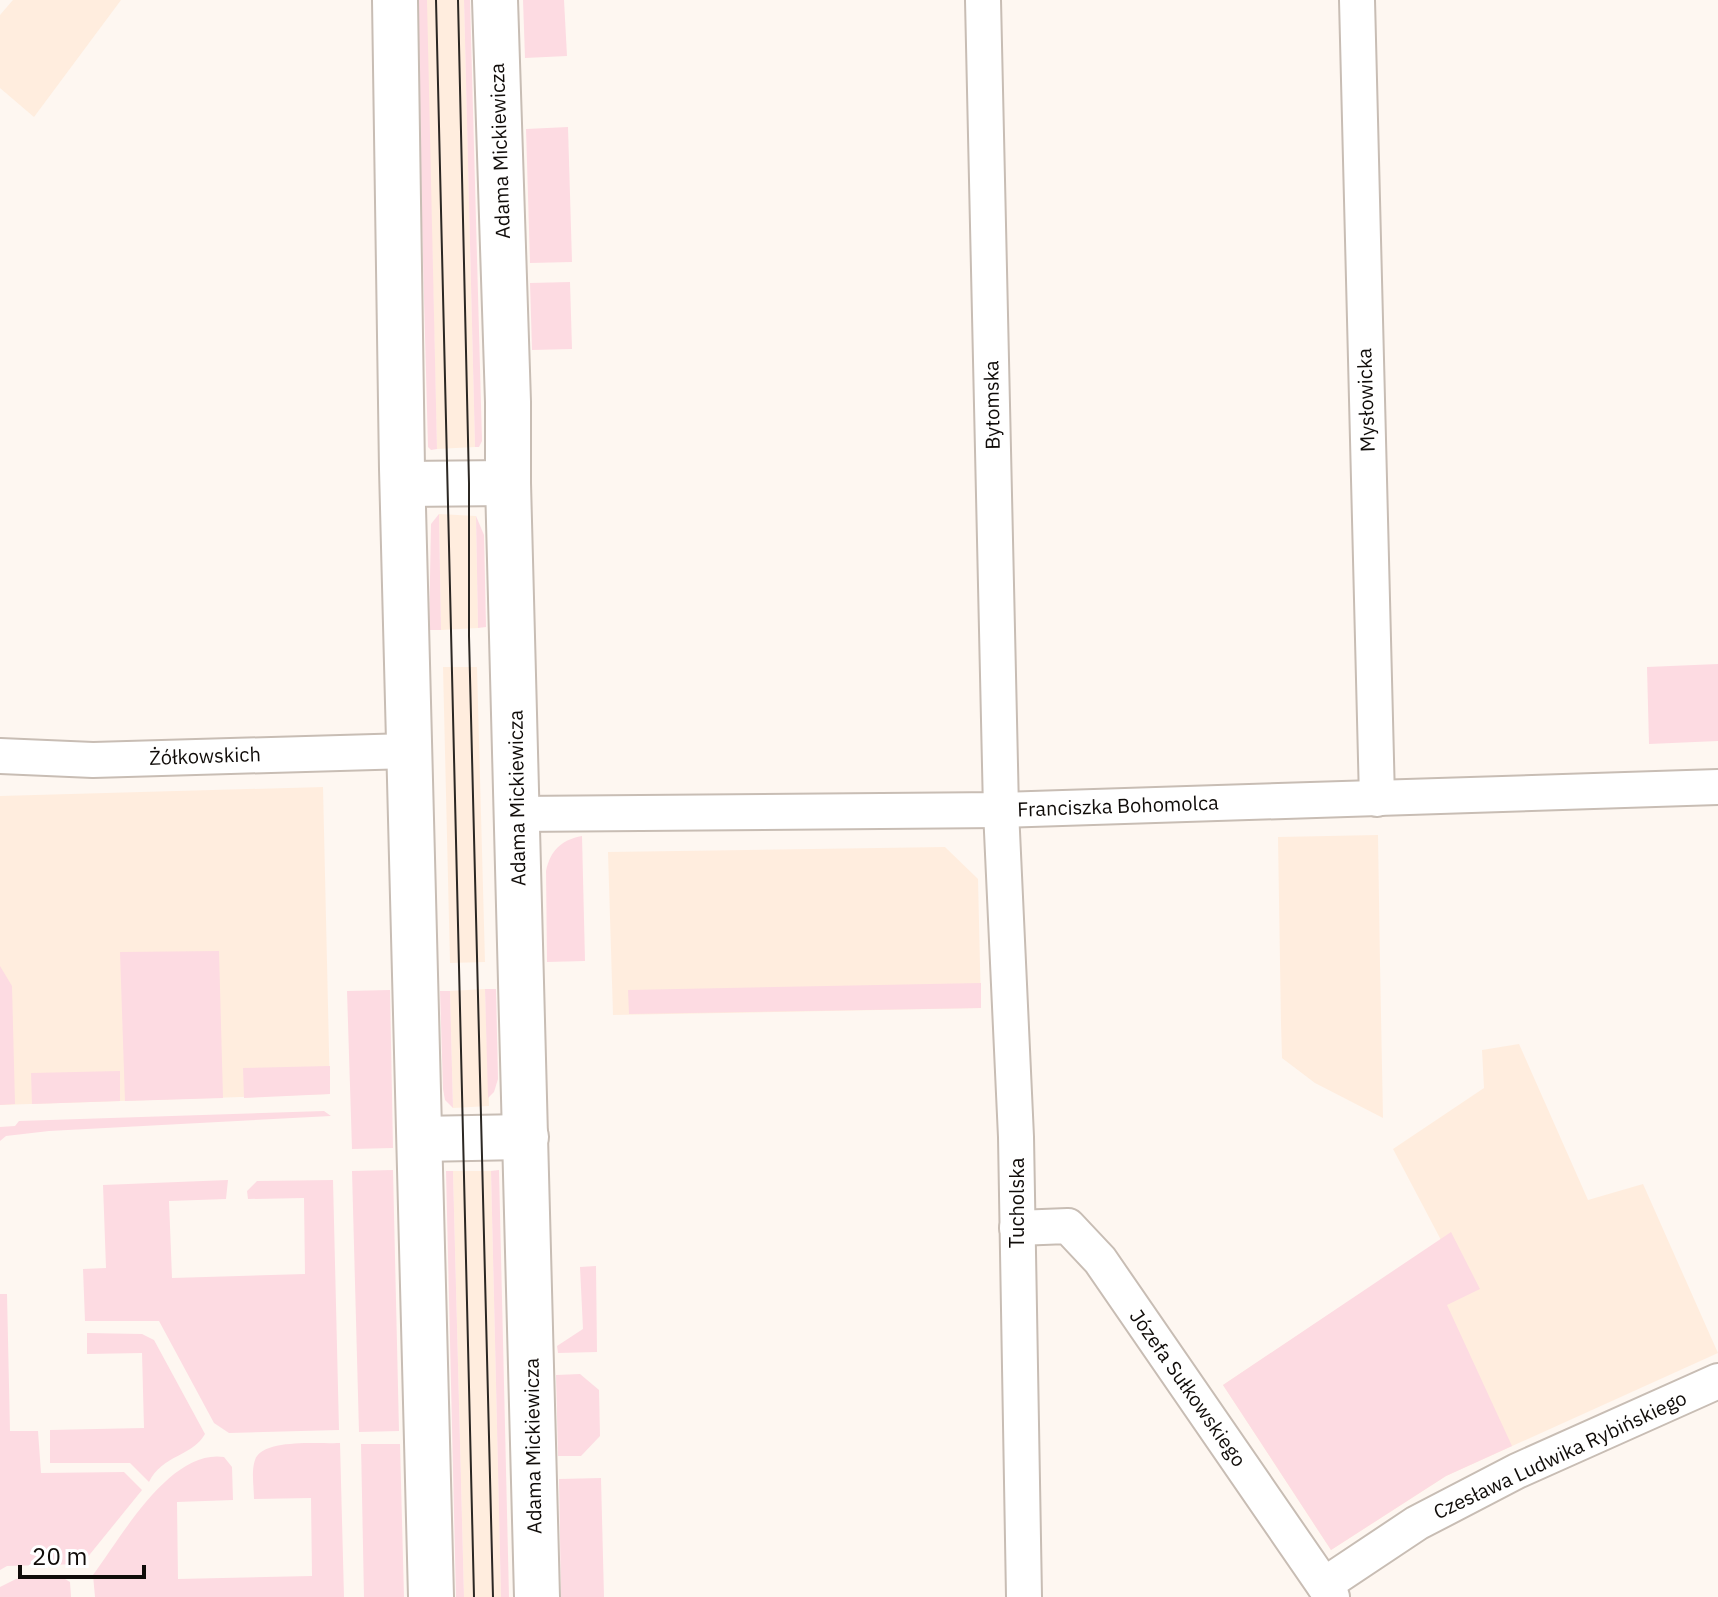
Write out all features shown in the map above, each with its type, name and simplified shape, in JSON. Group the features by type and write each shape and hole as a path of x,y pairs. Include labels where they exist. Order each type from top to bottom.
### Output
{"street":[{"path":"395,0 409,751 431,1597"},
{"name":"Adama Mickiewicza","path":"495,0 508,386 537,1597"},
{"name":"Bytomska","path":"983,0 1001,810"},
{"name":"Mysłowicka","path":"1357,0 1377,799"},
{"path":"403,484 508,483"},
{"name":"Żółkowskich","path":"0,756 93,760 409,751"},
{"name":"Franciszka Bohomolca","path":"517,814 1001,810 1718,787"},
{"name":"Tucholska","path":"1001,810 1016,1121 1024,1597"},
{"path":"420,1139 526,1137"},
{"name":"Józefa Sułkowskiego","path":"1017,1228 1068,1226 1077,1233 1100,1260 1328,1591"},
{"name":"Czesława Ludwika Rybińskiego","path":"1328,1591 1417,1523 1504,1478 1718,1381"}],"shaded area":[{"path":"13,0 121,0 34,117 0,88 0,15"},
{"path":"416,0 427,0 437,449 431,450 428,447"},
{"path":"426,0 464,0 475,447 437,449"},
{"path":"464,0 470,0 482,441 479,447 475,447"},
{"path":"523,0 564,0 567,56 525,58"},
{"path":"568,127 572,262 530,263 526,129"},
{"path":"570,282 572,349 532,350 530,283"},
{"path":"439,514 476,516 478,628 441,630"},
{"path":"439,514 441,630 429,630 431,524"},
{"path":"476,516 484,535 486,627 478,628"},
{"path":"1718,664 1718,741 1649,744 1647,667"},
{"path":"443,667 477,667 485,962 450,963"},
{"path":"323,787 330,1094 0,1105 0,796"},
{"path":"1378,835 1383,1118 1315,1083 1282,1058 1281,1024 1278,837"},
{"path":"582,836 585,961 547,962 546,871 554,852 562,844"},
{"path":"945,847 978,879 981,1008 613,1015 608,852"},
{"path":"219,951 223,1098 125,1101 120,952"},
{"path":"0,966 12,986 15,1104 0,1105"},
{"path":"981,983 981,1008 629,1014 628,990"},
{"path":"485,989 489,1106 453,1108 450,991"},
{"path":"485,989 496,989 498,1079 494,1092 488,1098"},
{"path":"390,990 393,1148 352,1149 347,991"},
{"path":"440,991 450,991 453,1108 445,1100 443,1089"},
{"path":"1519,1044 1588,1200 1643,1184 1718,1353 1446,1476 1331,1550 1223,1385 1441,1240 1393,1149 1484,1088 1482,1050"},
{"path":"330,1066 330,1094 244,1098 243,1068"},
{"path":"120,1071 120,1101 32,1104 31,1073"},
{"path":"324,1111 331,1116 49,1131 6,1136 0,1141 0,1127 15,1126 19,1121"},
{"path":"393,1170 399,1431 359,1432 352,1171"},
{"path":"499,1170 509,1597 501,1597 491,1171"},
{"path":"446,1171 453,1171 464,1597 456,1597"},
{"path":"453,1171 491,1171 501,1597 464,1597"},
{"path":"228,1180 226,1199 169,1201 172,1278 305,1274 304,1198 248,1199 247,1191 257,1181 333,1180 339,1430 229,1433 214,1423 159,1321 85,1321 83,1269 106,1268 103,1185"},
{"path":"1451,1232 1480,1289 1447,1305 1512,1446 1446,1476 1331,1550 1223,1385"},
{"path":"596,1266 597,1352 558,1353 557,1346 583,1329 580,1267"},
{"path":"0,1294 7,1294 10,1431 38,1431 41,1473 124,1472 142,1490 82,1564 7,1566 0,1570"},
{"path":"87,1333 142,1334 154,1340 205,1434 193,1447 162,1466 149,1482 130,1463 50,1463 50,1430 144,1428 142,1353 87,1354"},
{"path":"580,1374 599,1390 600,1436 581,1456 558,1456 556,1375"},
{"path":"340,1443 344,1597 95,1597 93,1575 133,1518 166,1481 204,1458 224,1457 232,1467 233,1500 177,1502 178,1579 312,1576 311,1498 254,1499 254,1464 260,1453 280,1445"},
{"path":"361,1444 400,1444 404,1597 364,1597"},
{"path":"601,1478 604,1597 561,1597 559,1479"},
{"path":"60,1576 70,1582 71,1597 0,1597 0,1587 16,1579"}],"tram line":[{"path":"436,0 474,1597"},
{"path":"458,0 469,483 469,636 493,1597"}]}
